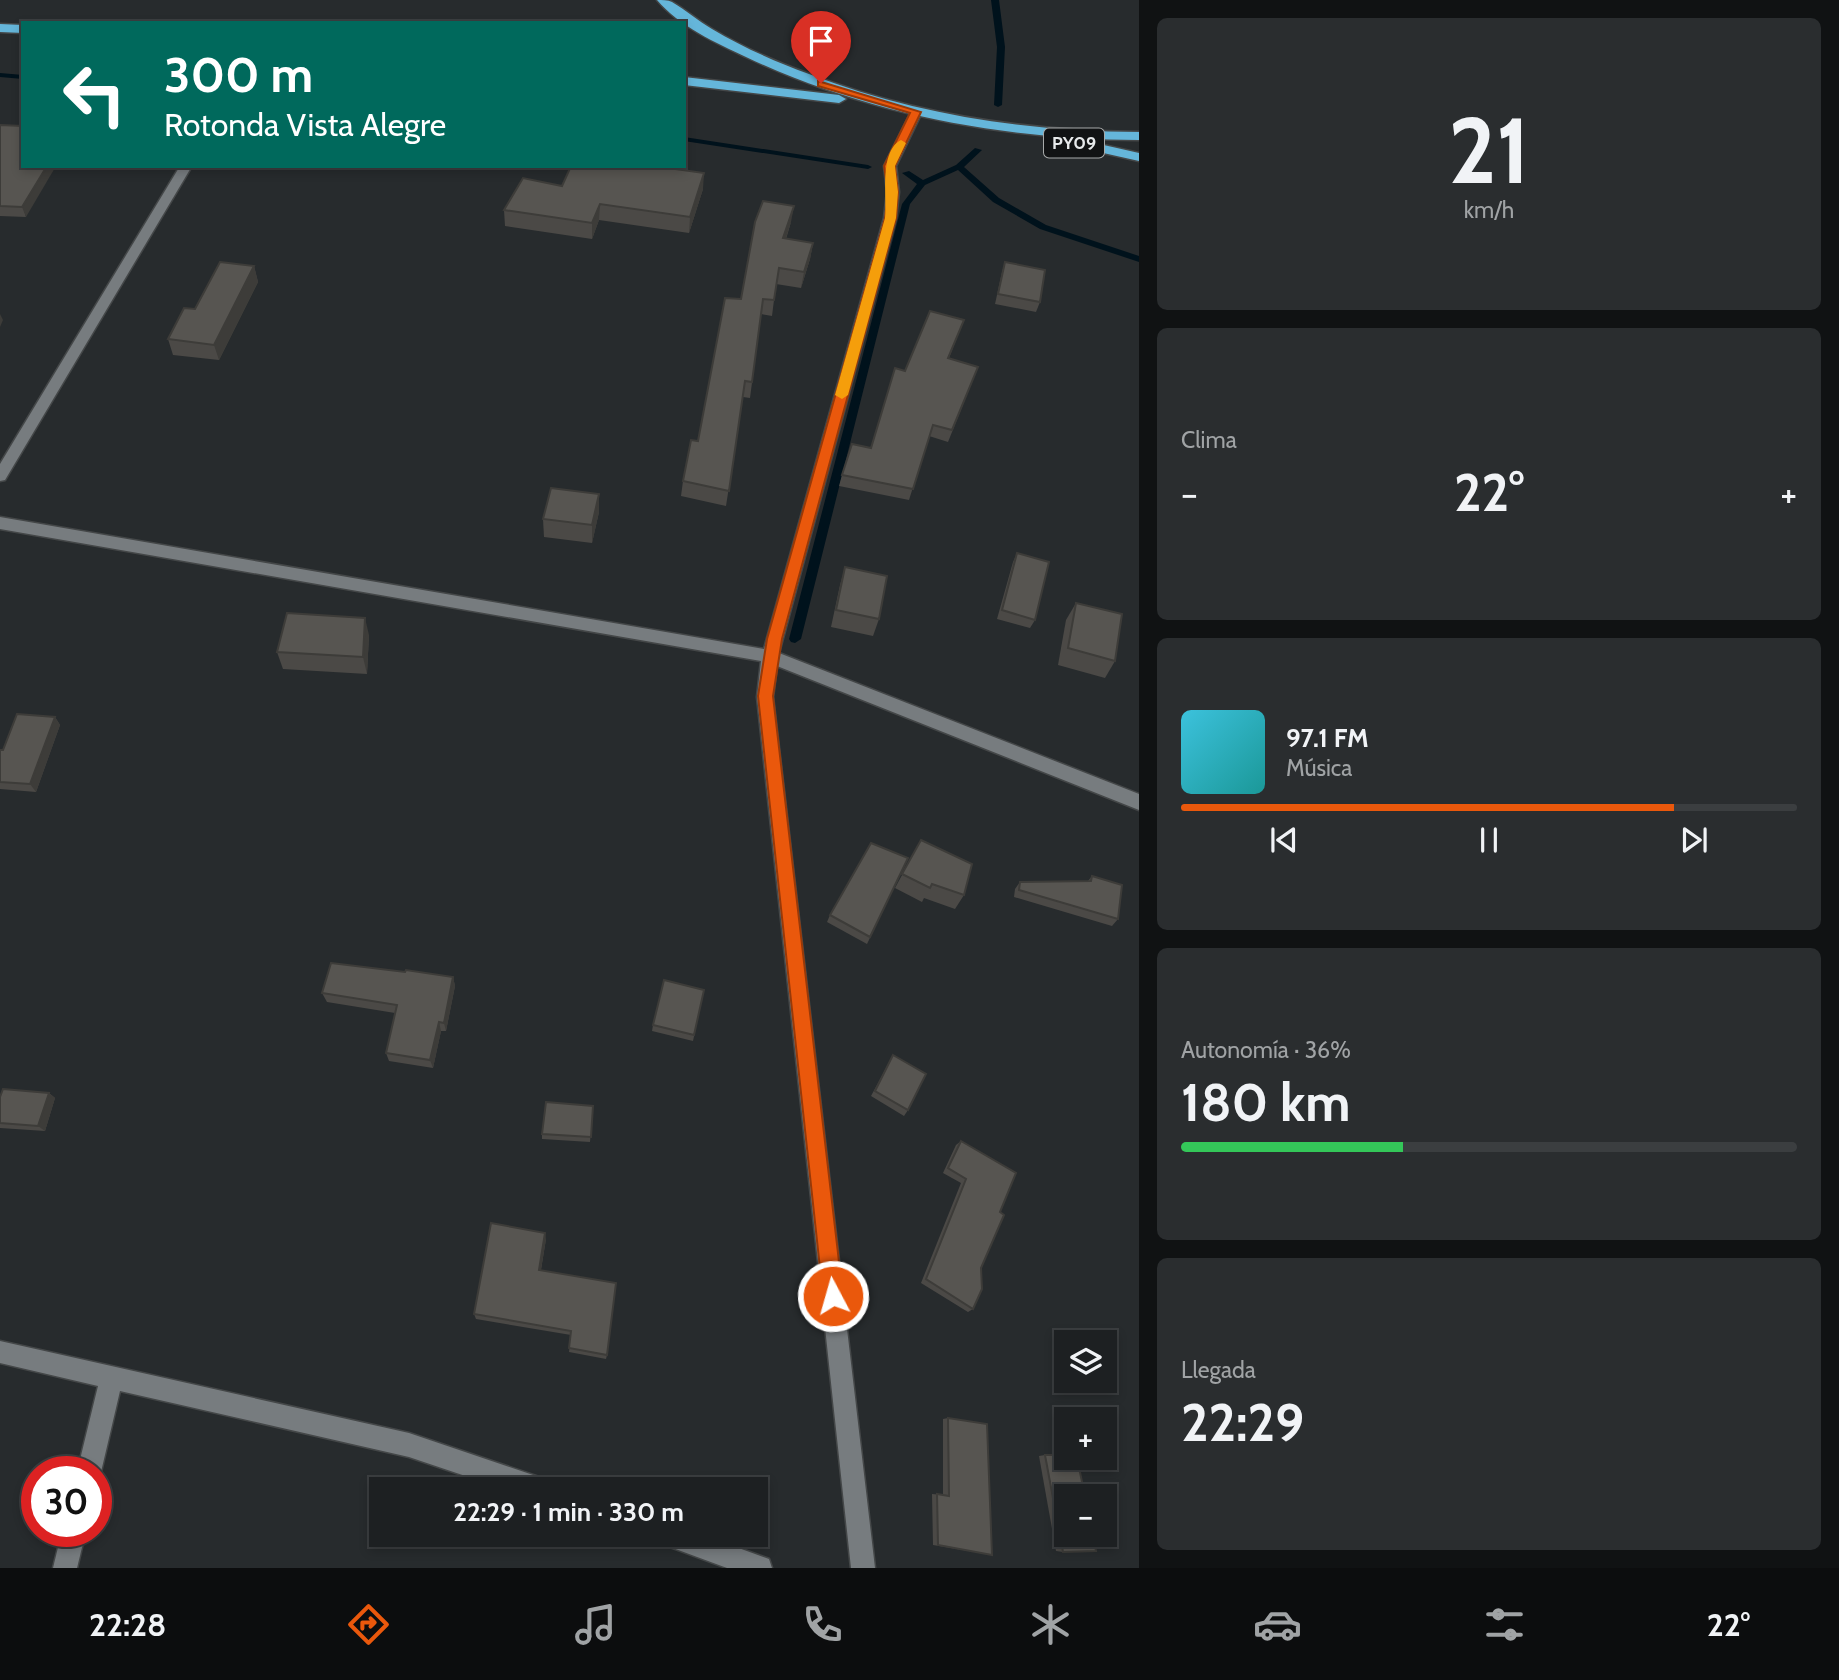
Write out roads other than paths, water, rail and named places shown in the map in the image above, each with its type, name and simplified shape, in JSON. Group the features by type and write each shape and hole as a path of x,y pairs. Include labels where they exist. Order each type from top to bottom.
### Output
{"highway":[{"name":"PY09","path":"663,0 728,44 800,77 916,112 1009,128 1139,157"},
{"path":"0,28 21,29"},
{"name":"PY09","path":"686,81 885,104"},
{"name":"PY09","path":"1009,128 1139,136"}],"street":[{"path":"863,1568 767,710 770,656 890,218 893,192 890,166 916,112"},
{"path":"0,476 185,168"},
{"path":"0,523 770,656 1139,802"},
{"path":"0,1352 409,1445 504,1477"},
{"path":"93,1456 112,1377"},
{"path":"65,1568 70,1547"},
{"path":"703,1547 760,1568"}],"waterway":[{"path":"995,0 1001,47 998,105"},
{"path":"0,75 21,77"},
{"path":"686,139 868,167"},
{"path":"959,167 978,150"},
{"path":"922,183 959,167"},
{"path":"959,167 996,200 1043,227 1139,259"},
{"path":"906,173 922,183"},
{"path":"795,639 906,204 922,183"}]}
